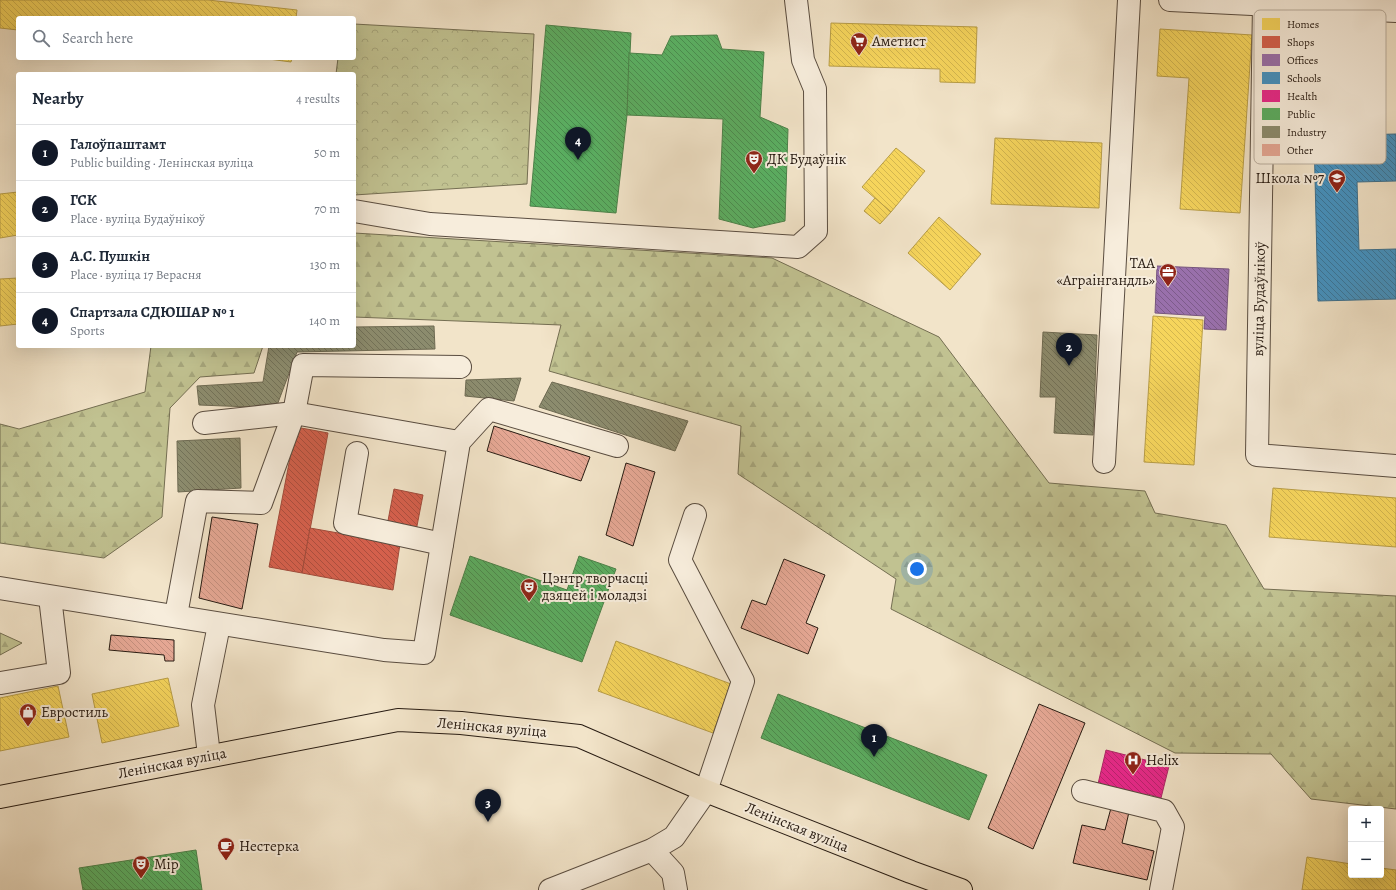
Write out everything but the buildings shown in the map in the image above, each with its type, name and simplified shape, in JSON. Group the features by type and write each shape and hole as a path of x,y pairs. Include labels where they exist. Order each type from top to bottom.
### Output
{"main road":[{"name":"Ленінская вуліца","path":"0,797 209,755 398,720 461,723 580,736 706,791 911,872 961,890"}],"street":[{"path":"356,211 430,224 798,247 816,232 815,89 804,60 796,0"},
{"path":"1104,462 1129,0"},
{"path":"1170,0 1377,10"},
{"name":"вуліца Будаўнікоў","path":"1264,4 1264,10"},
{"path":"1386,10 1396,11"},
{"name":"вуліца Будаўнікоў","path":"1262,164 1257,455 1396,466"},
{"path":"176,615 197,501 261,503 294,413 303,365 460,367"},
{"path":"0,588 50,597 176,615 219,625 384,650 424,653 459,442 490,409 617,446"},
{"path":"204,423 294,413 459,442"},
{"path":"357,453 345,523 442,544"},
{"path":"550,890 652,850 674,837 706,791 743,681 680,560 695,515"},
{"path":"1,683 59,673 50,597"},
{"path":"209,755 203,705 219,625"},
{"path":"1083,792 1164,811 1173,827 1161,890"},
{"path":"652,850 673,873 676,890"}],"green space":[{"path":"356,24 534,34 527,184 356,195 356,72 336,72 338,60 356,60"},
{"path":"356,233 772,258 939,337 1049,483 1145,491 1155,513 1226,525 1264,589 1396,596 1396,809 1384,808 1384,806 1370,806 1311,799 1271,754 1175,753 891,609 896,579 738,474 741,426 549,371 561,325 356,317"},
{"path":"151,348 262,348 254,373 200,377 170,408 162,517 104,558 0,543 0,424 19,429 145,392"},
{"path":"0,633 22,643 0,655"}],"place":[{"name":"Аметист","path":"859,56"},
{"name":"Спартзала СДЮШАР № 1","path":"578,160"},
{"name":"ДК Будаўнік","path":"754,174"},
{"name":"Школа №7","path":"1337,193"},
{"name":"ТАА «Аграінгандль»","path":"1168,287"},
{"name":"ГСК","path":"1069,366"},
{"name":"Цэнтр творчасці дзяцей і моладзі","path":"529,602"},
{"name":"Евростиль","path":"28,727"},
{"name":"Галоўпаштамт","path":"874,757"},
{"name":"Helix","path":"1133,775"},
{"name":"А.С. Пушкін","path":"488,822"},
{"name":"Нестерка","path":"226,861"},
{"name":"Мір","path":"141,879"}]}
